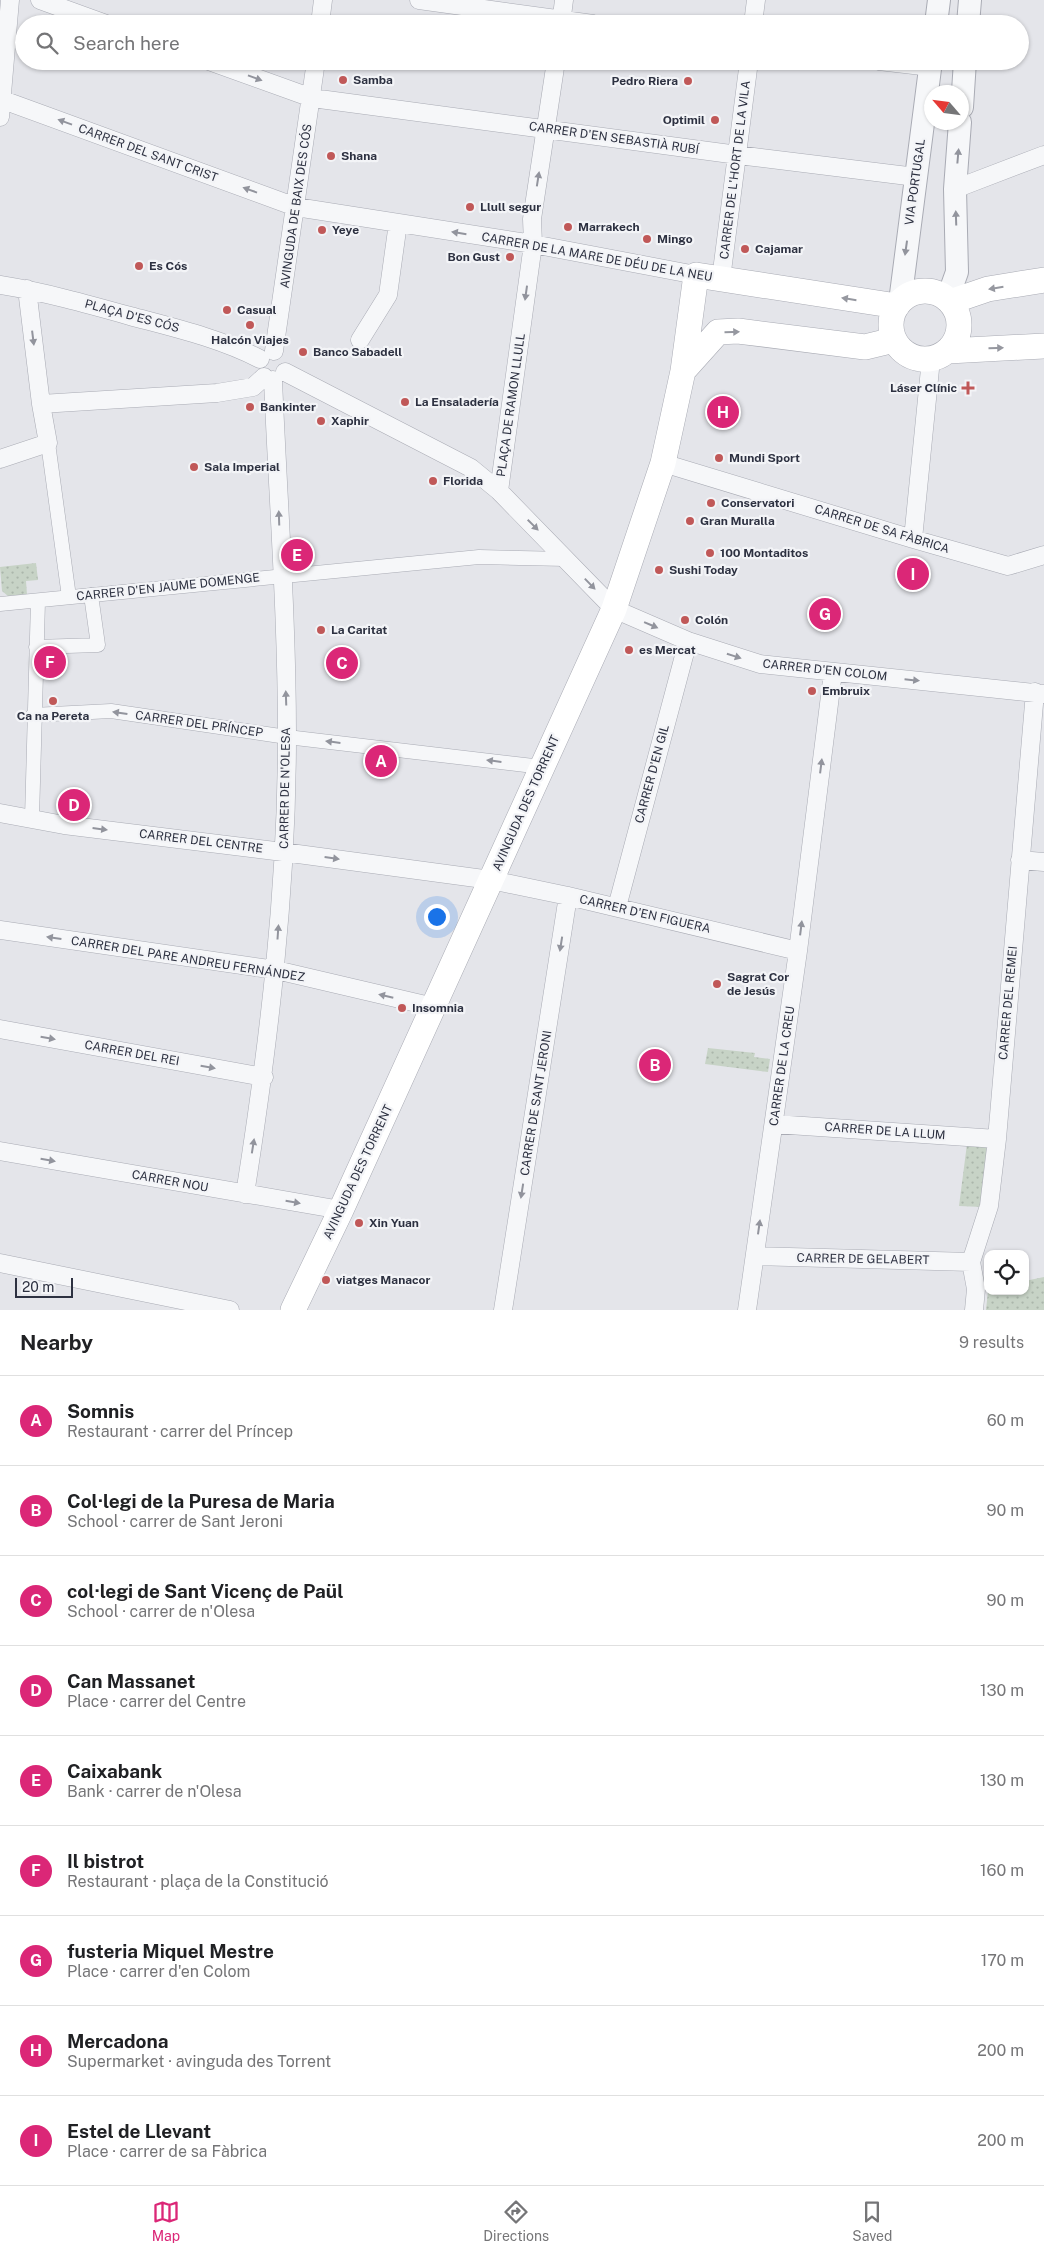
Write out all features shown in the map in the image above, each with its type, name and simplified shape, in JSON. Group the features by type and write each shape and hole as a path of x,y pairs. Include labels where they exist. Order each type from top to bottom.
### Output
{"main road":[{"name":"CARRER DE LA MARE DE DÉU DE LA NEU","path":"696,275 899,304"},
{"name":"AVINGUDA DES TORRENT","path":"293,1310 434,1007 614,609 664,463 683,371 696,275"},
{"path":"948,301 988,289 1044,280"},
{"path":"899,304 909,296 919,292 930,292 948,301 956,311 959,321 958,332 954,342 940,355"},
{"name":"VIA PORTUGAL","path":"894,340 891,330 892,320 899,304"},
{"path":"683,371 718,332 738,331 866,347 894,340 910,356 920,359 940,355 1044,346"}],"street":[{"path":"1,105 10,0"},
{"path":"40,0 81,15"},
{"path":"321,15 323,0"},
{"path":"419,0 520,15"},
{"path":"562,15 564,0"},
{"path":"754,15 756,0"},
{"path":"937,15 939,0"},
{"path":"969,15 970,0"},
{"name":"CARRER D'EN SEBASTIÀ RUBÍ","path":"234,70 312,98 916,177"},
{"name":"AVINGUDA DE BAIX DES CÓS","path":"271,368 315,70"},
{"name":"PLAÇA DE RAMON LLULL","path":"555,70 532,219 533,244 499,491 614,609"},
{"name":"CARRER DE L'HORT DE LA VILA","path":"721,279 748,70"},
{"name":"VIA PORTUGAL","path":"899,304 930,70"},
{"path":"963,85 964,70"},
{"name":"CARRER DEL SANT CRIST","path":"1,105 296,207"},
{"path":"948,301 957,272 955,189 959,130"},
{"path":"955,189 1044,155"},
{"name":"CARRER DE LA MARE DE DÉU DE LA NEU","path":"296,207 533,244 696,275"},
{"path":"360,340 388,294 398,224"},
{"name":"PLAÇA D'ES CÓS","path":"0,285 27,289 177,328 232,345 271,368 472,468 499,491"},
{"path":"27,289 68,597"},
{"path":"913,539 940,355"},
{"path":"41,404 217,393 253,387 271,368"},
{"name":"CARRER DE N'OLESA","path":"245,1194 264,1077 276,970 284,852 287,737 283,575 279,541 271,368"},
{"path":"0,459 48,443"},
{"name":"CARRER DE SA FÀBRICA","path":"664,463 1008,566 1044,555"},
{"name":"CARRER D'EN JAUME DOMENGE","path":"0,604 478,557 566,559"},
{"path":"36,648 98,645 91,595"},
{"path":"32,818 33,715 38,601"},
{"name":"CARRER D'EN COLOM","path":"614,609 688,641 760,664 1039,693"},
{"name":"CARRER D'EN GIL","path":"617,907 688,641"},
{"name":"CARRER DE LA CREU","path":"747,1310 798,951 833,672"},
{"name":"CARRER DEL REMEI","path":"974,1310 976,1289 971,1262 989,1206 997,1139 1020,860 1039,693"},
{"name":"CARRER DEL PRÍNCEP","path":"33,715 111,711 287,737 542,767"},
{"name":"CARRER DEL CENTRE","path":"0,813 64,824 491,880"},
{"path":"1020,860 1044,862"},
{"name":"CARRER D'EN FIGUERA","path":"491,880 617,907 798,951"},
{"name":"CARRER DE SANT JERONI","path":"504,1310 568,896"},
{"name":"CARRER DEL PARE ANDREU FERNÁNDEZ","path":"0,930 276,970 434,1007"},
{"name":"CARRER DEL REI","path":"0,1029 264,1077"},
{"name":"CARRER DE LA LLUM","path":"774,1124 997,1139"},
{"name":"CARRER NOU","path":"0,1151 341,1210"},
{"name":"CARRER DE GELABERT","path":"755,1256 971,1262"},
{"path":"0,1263 230,1310"}],"green space":[{"path":"36,563 38,580 26,581 27,595 8,596 2,591 0,567"},
{"path":"708,1048 755,1053 754,1057 770,1059 768,1072 705,1064"},
{"path":"967,1144 989,1146 982,1207 959,1206"},
{"path":"1044,1277 1044,1310 986,1310 988,1295 1029,1295 1029,1280"}],"place":[{"name":"Samba","path":"343,80"},
{"name":"Pedro Riera","path":"688,81"},
{"name":"Optimil","path":"715,120"},
{"name":"Shana","path":"331,156"},
{"name":"Llull segur","path":"470,207"},
{"name":"Marrakech","path":"568,227"},
{"name":"Yeye","path":"322,230"},
{"name":"Mingo","path":"647,239"},
{"name":"Cajamar","path":"745,249"},
{"name":"Bon Gust","path":"510,257"},
{"name":"Es Cós","path":"139,266"},
{"name":"Casual","path":"227,310"},
{"name":"Halcón Viajes","path":"250,325"},
{"name":"Banco Sabadell","path":"303,352"},
{"name":"Láser Clínic","path":"968,388"},
{"name":"La Ensaladería","path":"405,402"},
{"name":"Bankinter","path":"250,407"},
{"name":"Mercadona","path":"723,412"},
{"name":"Xaphir","path":"321,421"},
{"name":"Mundi Sport","path":"719,458"},
{"name":"Sala Imperial","path":"194,467"},
{"name":"Florida","path":"433,481"},
{"name":"Conservatori","path":"711,503"},
{"name":"Gran Muralla","path":"690,521"},
{"name":"100 Montaditos","path":"710,553"},
{"name":"Caixabank","path":"297,555"},
{"name":"Sushi Today","path":"659,570"},
{"name":"Estel de Llevant","path":"913,574"},
{"name":"fusteria Miquel Mestre","path":"825,614"},
{"name":"Colón","path":"685,620"},
{"name":"La Caritat","path":"321,630"},
{"name":"es Mercat","path":"629,650"},
{"name":"Il bistrot","path":"50,662"},
{"name":"col·legi de Sant Vicenç de Paül","path":"342,663"},
{"name":"Embruix","path":"812,691"},
{"name":"Ca na Pereta","path":"53,701"},
{"name":"Somnis","path":"381,761"},
{"name":"Can Massanet","path":"74,805"},
{"name":"Sagrat Cor de Jesús","path":"717,984"},
{"name":"Insomnia","path":"402,1008"},
{"name":"Col·legi de la Puresa de Maria","path":"655,1065"},
{"name":"Xin Yuan","path":"359,1223"},
{"name":"viatges Manacor","path":"326,1280"}]}
